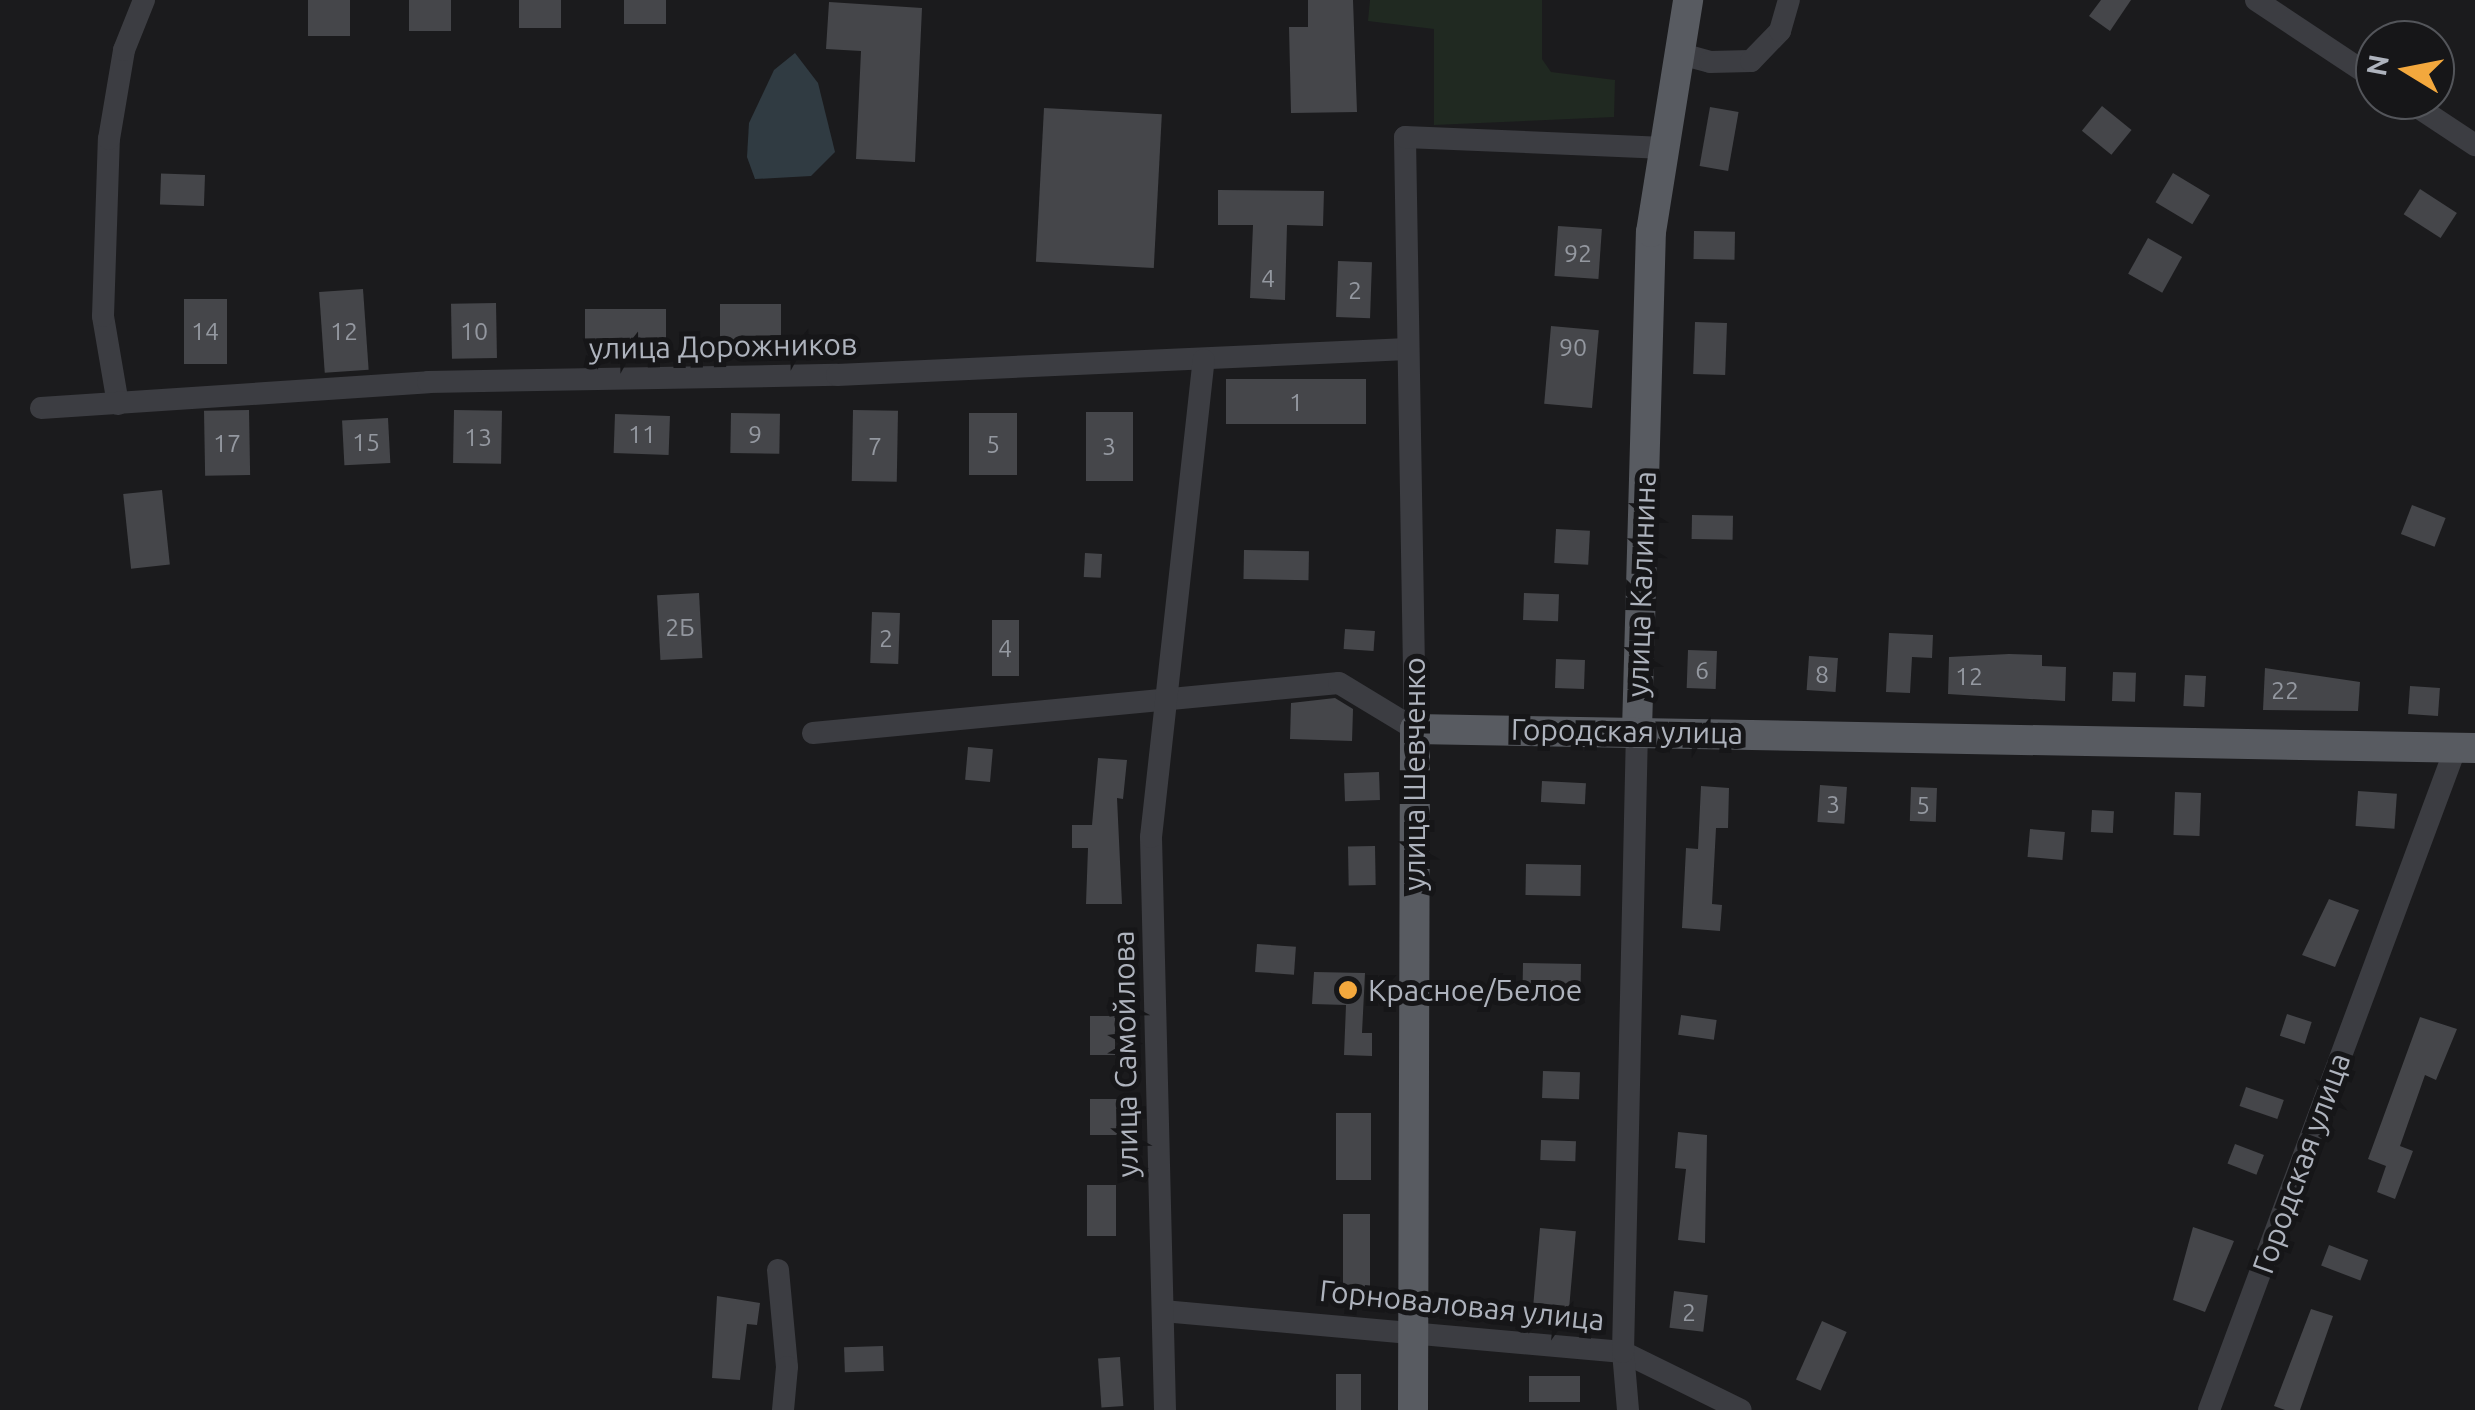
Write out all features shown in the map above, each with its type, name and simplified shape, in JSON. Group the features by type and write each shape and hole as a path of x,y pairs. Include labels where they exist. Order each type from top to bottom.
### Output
{"main road":[{"name":"улица Калинина","path":"1637,730 1651,232 1688,0"},
{"name":"Городская улица","path":"1415,729 2465,747"},
{"name":"улица Шевченко","path":"1413,1410 1415,729"}],"street":[{"path":"118,404 103,316 109,140 124,50 144,0"},
{"path":"1681,54 1710,62 1752,61 1780,31 1789,0"},
{"path":"2256,0 2355,66"},
{"path":"2437,120 2475,145"},
{"name":"улица Шевченко","path":"1415,729 1406,349 1406,138 1665,148"},
{"name":"улица Дорожников","path":"40,408 428,382 1204,360 1406,349"},
{"name":"улица Самойлова","path":"1166,1410 1151,837 1171,699 1204,360"},
{"path":"813,733 1339,683 1415,729"},
{"name":"улица Калинина","path":"1628,1410 1623,1352 1637,730"},
{"name":"Городская улица","path":"2209,1410 2465,747"},
{"path":"778,1270 787,1367 783,1410"},
{"name":"Горноваловая улица","path":"1163,1310 1623,1352 1742,1410"}],"shaded area":[{"path":"1370,0 1542,0 1542,59 1551,72 1615,80 1614,117 1434,125 1434,29 1368,21"},
{"path":"795,53 818,83 835,152 811,176 755,179 747,157 749,123 774,70"}],"building":[{"path":"308,0 350,0 350,36 308,36"},
{"path":"409,0 451,0 451,31 409,31"},
{"path":"519,0 561,0 561,28 519,28"},
{"path":"624,0 666,0 666,24 624,24"},
{"path":"1308,0 1353,0 1357,112 1291,113 1289,27 1308,27"},
{"path":"2101,0 2131,0 2110,31 2089,16"},
{"path":"829,2 922,8 915,162 856,159 861,51 826,49"},
{"path":"2102,106 2132,130 2111,155 2082,131"},
{"path":"1710,107 1739,112 1728,171 1700,166"},
{"path":"1044,108 1162,114 1154,268 1036,262"},
{"path":"161,173 205,175 204,206 160,204"},
{"path":"2173,173 2210,195 2192,224 2155,202"},
{"path":"2420,189 2457,213 2441,238 2404,214"},
{"path":"1218,190 1324,191 1323,226 1287,225 1285,300 1250,298 1253,225 1218,225"},
{"path":"1558,226 1602,229 1598,279 1555,276"},
{"path":"1694,231 1735,232 1735,260 1694,259"},
{"path":"2148,238 2182,257 2162,293 2128,274"},
{"path":"1338,261 1372,262 1370,318 1336,317"},
{"path":"363,289 369,370 325,373 319,292"},
{"path":"184,299 227,299 227,364 184,364"},
{"path":"496,303 497,358 452,359 451,304"},
{"path":"720,304 781,304 781,346 720,346"},
{"path":"585,309 666,309 666,343 585,343"},
{"path":"1695,322 1727,323 1725,375 1693,374"},
{"path":"1551,326 1599,330 1592,408 1544,404"},
{"path":"1226,379 1366,379 1366,424 1226,424"},
{"path":"249,410 250,475 205,476 204,411"},
{"path":"454,410 502,411 501,464 453,463"},
{"path":"853,410 898,411 897,482 852,481"},
{"path":"1086,412 1133,412 1133,481 1086,481"},
{"path":"731,413 780,414 779,454 730,453"},
{"path":"969,413 1017,413 1017,475 969,475"},
{"path":"615,414 670,416 669,455 614,453"},
{"path":"388,418 390,463 344,465 342,420"},
{"path":"162,490 170,565 131,569 123,494"},
{"path":"2412,505 2446,518 2434,547 2401,534"},
{"path":"1692,515 1733,516 1733,540 1692,539"},
{"path":"1556,529 1590,531 1588,565 1554,563"},
{"path":"1244,550 1309,551 1308,580 1243,579"},
{"path":"1085,553 1102,554 1101,578 1084,577"},
{"path":"699,593 702,658 660,660 657,595"},
{"path":"1524,593 1559,594 1558,621 1523,620"},
{"path":"872,612 900,613 898,664 870,663"},
{"path":"992,620 1019,620 1019,676 992,676"},
{"path":"1345,629 1375,631 1374,651 1344,649"},
{"path":"1889,633 1933,635 1932,658 1912,657 1910,693 1886,692"},
{"path":"1688,650 1717,651 1716,689 1687,688"},
{"path":"2042,655 2042,666 2066,667 2065,701 1948,694 1949,657"},
{"path":"1809,656 1838,658 1836,692 1807,690"},
{"path":"1556,659 1585,660 1584,689 1555,688"},
{"path":"2265,668 2360,682 2358,711 2263,710"},
{"path":"2113,672 2136,673 2135,702 2112,701"},
{"path":"2185,675 2206,676 2204,707 2183,706"},
{"path":"2410,686 2440,688 2438,716 2408,714"},
{"path":"1335,698 1353,709 1352,741 1290,739 1291,703"},
{"path":"968,747 993,749 990,782 965,780"},
{"path":"1098,758 1127,760 1123,799 1117,798 1122,904 1086,904 1088,848 1072,848 1072,825 1092,825"},
{"path":"1379,772 1380,800 1345,801 1344,773"},
{"path":"1542,781 1586,783 1585,804 1541,802"},
{"path":"1820,785 1847,787 1844,824 1817,822"},
{"path":"1701,786 1729,788 1728,828 1716,828 1712,904 1722,905 1720,931 1682,928 1686,848 1698,849"},
{"path":"1911,787 1937,788 1936,822 1910,821"},
{"path":"2358,791 2397,794 2394,829 2356,826"},
{"path":"2175,792 2201,793 2199,836 2173,835"},
{"path":"2092,810 2114,811 2113,833 2091,832"},
{"path":"2030,829 2065,832 2062,860 2028,857"},
{"path":"1348,846 1375,846 1376,885 1349,885"},
{"path":"1526,864 1581,865 1580,896 1525,895"},
{"path":"2329,899 2359,910 2335,967 2302,955"},
{"path":"1257,944 1296,947 1294,975 1255,972"},
{"path":"1523,963 1581,964 1580,999 1522,998"},
{"path":"1314,972 1365,973 1362,1033 1372,1033 1372,1056 1344,1055 1346,1005 1312,1004"},
{"path":"2287,1014 2312,1022 2305,1044 2280,1036"},
{"path":"1681,1015 1717,1020 1714,1040 1678,1035"},
{"path":"1090,1016 1115,1016 1115,1055 1090,1055"},
{"path":"2420,1017 2457,1029 2436,1080 2425,1075 2400,1146 2413,1151 2395,1199 2377,1192 2386,1166 2368,1159"},
{"path":"1543,1071 1580,1072 1579,1099 1542,1098"},
{"path":"2246,1087 2284,1100 2277,1119 2239,1106"},
{"path":"1090,1099 1117,1099 1117,1135 1090,1135"},
{"path":"1336,1113 1371,1113 1371,1180 1336,1180"},
{"path":"1678,1132 1707,1135 1705,1243 1678,1240 1686,1169 1675,1168"},
{"path":"1541,1140 1576,1141 1575,1161 1540,1160"},
{"path":"2235,1144 2264,1155 2256,1175 2227,1164"},
{"path":"1087,1185 1116,1185 1116,1236 1087,1236"},
{"path":"1343,1214 1370,1214 1370,1298 1343,1298"},
{"path":"2193,1227 2234,1241 2205,1312 2173,1300"},
{"path":"1540,1228 1576,1231 1569,1314 1533,1311"},
{"path":"2329,1245 2368,1260 2360,1281 2321,1266"},
{"path":"1674,1291 1708,1295 1703,1332 1669,1328"},
{"path":"717,1296 760,1303 757,1325 747,1324 740,1380 712,1378"},
{"path":"2311,1309 2333,1316 2300,1410 2285,1410 2274,1406"},
{"path":"1822,1321 1847,1332 1821,1390 1796,1379"},
{"path":"883,1346 884,1371 845,1372 844,1347"},
{"path":"1120,1357 1123,1406 1101,1407 1098,1359"},
{"path":"1336,1374 1361,1374 1361,1410 1336,1410"},
{"path":"1529,1376 1580,1376 1580,1402 1529,1402"}],"place":[{"name":"Красное/Белое","path":"1348,990"}]}
